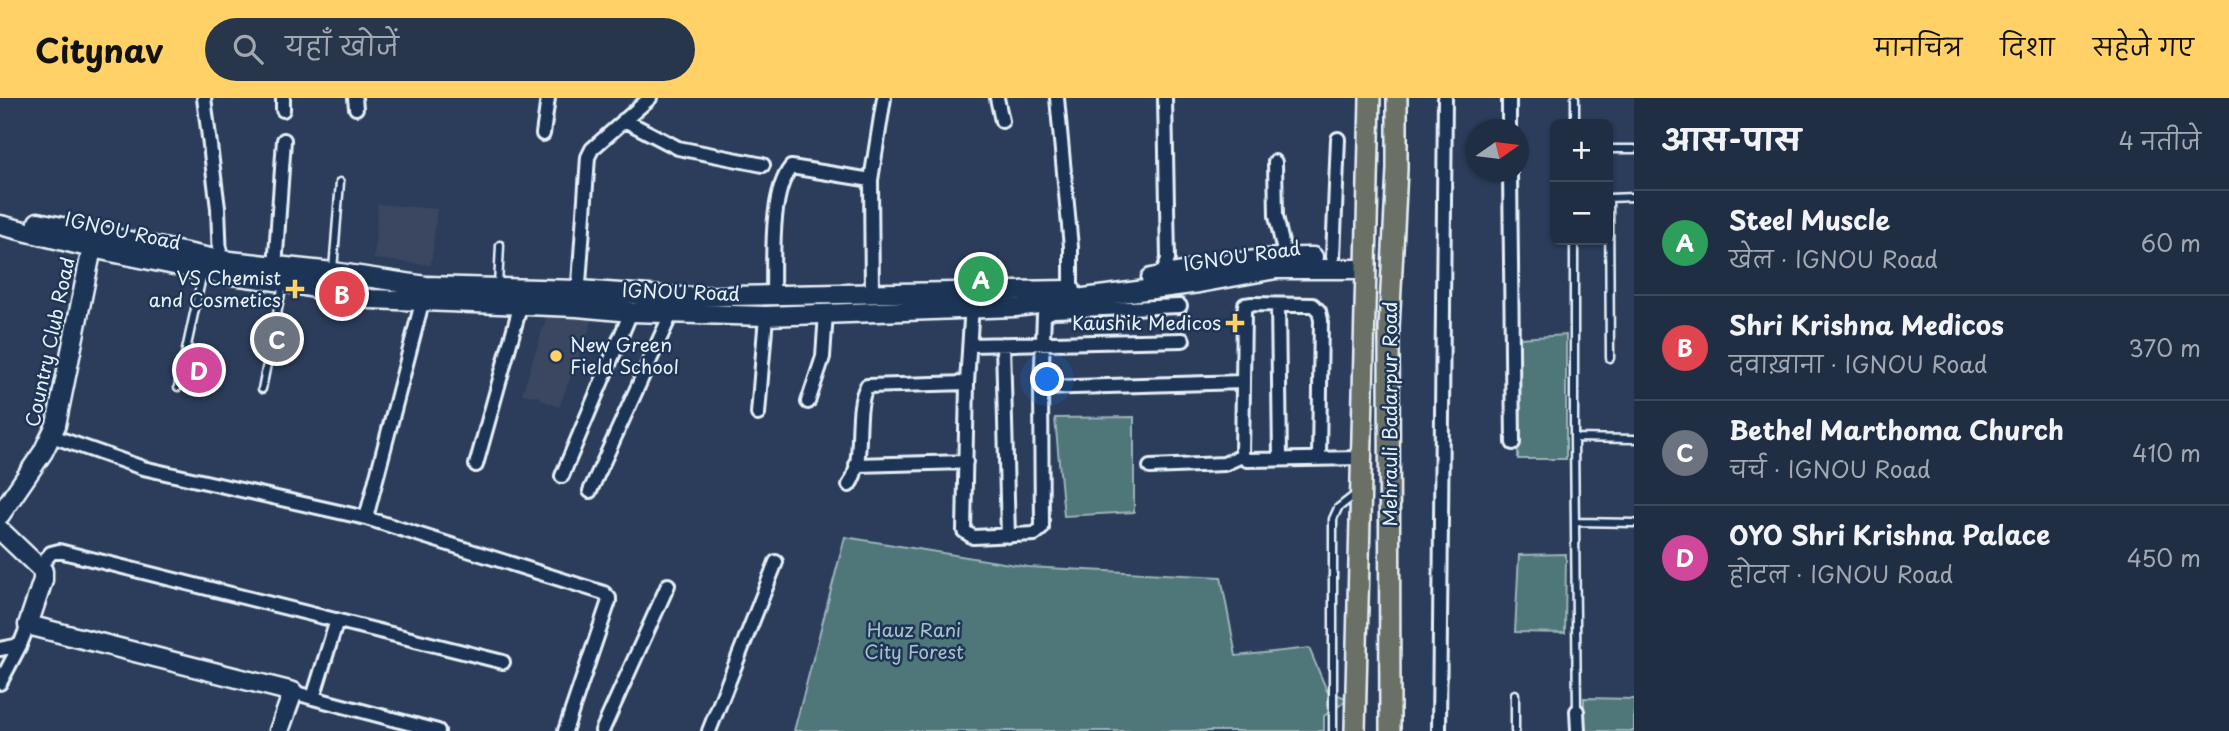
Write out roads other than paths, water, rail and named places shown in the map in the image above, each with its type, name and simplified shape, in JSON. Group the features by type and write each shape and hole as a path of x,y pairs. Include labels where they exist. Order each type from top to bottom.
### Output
{"main road":[{"name":"Mehrauli Badarpur Road","path":"1355,731 1370,98"},
{"name":"Mehrauli Badarpur Road","path":"1390,731 1389,328 1400,102"}],"street":[{"path":"204,98 218,208 220,260"},
{"path":"544,134 548,98"},
{"path":"578,299 588,157 592,149 650,98"},
{"path":"872,295 871,180 884,98"},
{"path":"997,98 1002,121"},
{"path":"1057,98 1071,247 1072,290"},
{"path":"1162,276 1168,259 1165,98"},
{"path":"1438,731 1445,98"},
{"path":"1509,98 1509,119"},
{"path":"624,120 678,148 763,165"},
{"path":"1333,257 1338,139"},
{"path":"279,275 284,140"},
{"path":"1275,162 1276,216 1285,256"},
{"path":"774,295 775,218 782,184 791,167 871,180"},
{"path":"1510,182 1513,443"},
{"name":"IGNOU Road","path":"0,214 220,260 363,297 498,288 523,297"},
{"name":"IGNOU Road","path":"0,225 203,271 279,275 333,272 369,277 424,294 578,299 872,295 972,301 1015,307 1276,269 1365,264"},
{"name":"Country Club Road","path":"0,515 52,436 92,248"},
{"name":"IGNOU Road","path":"578,299 631,312 766,316 972,301 1072,290 1245,260 1285,256 1333,257 1365,264"},
{"path":"363,297 369,277"},
{"path":"366,518 424,294"},
{"path":"476,465 523,297"},
{"path":"972,301 967,383 964,531 973,537 1035,534 1042,528 1041,388 1044,315 1048,312 1180,306"},
{"path":"1242,456 1245,304 1278,304 1313,305 1319,311 1320,457"},
{"path":"1278,304 1280,458"},
{"path":"562,476 631,312"},
{"path":"590,491 672,312"},
{"path":"808,402 823,357 826,313"},
{"path":"758,414 766,316"},
{"path":"970,345 1184,340"},
{"path":"1003,344 1008,536"},
{"path":"1041,388 1243,382"},
{"path":"849,485 852,483 856,465 861,396 867,386 967,383"},
{"path":"52,436 143,468 366,518 607,595 609,601 565,731"},
{"path":"1242,456 1247,460 1361,458"},
{"path":"1150,467 1224,464 1242,456"},
{"path":"856,465 966,462"},
{"path":"0,530 43,571 43,580 20,645 0,683"},
{"path":"39,567 51,553 59,551 503,662"},
{"path":"709,731 776,562"},
{"path":"602,731 668,585"},
{"path":"313,698 337,620"},
{"path":"27,625 439,731"},
{"path":"0,649 20,645"},
{"path":"279,731 293,692"},
{"path":"1577,710 1578,731"}],"lane":[{"path":"1575,98 1575,119"},
{"path":"1613,149 1634,149"},
{"path":"333,272 340,182"},
{"path":"1613,198 1634,197"},
{"path":"498,288 500,245"},
{"path":"1574,245 1577,710"},
{"path":"1609,245 1610,358"},
{"path":"178,387 203,271"},
{"path":"262,389 279,275"},
{"path":"1574,438 1634,439"},
{"path":"1333,731 1333,519 1338,508 1360,490"},
{"path":"1576,522 1634,523"},
{"path":"1515,694 1515,731"}],"place":[{"name":"Steel Muscle","path":"981,279"},
{"name":"VS Chemist and Cosmetics","path":"295,289"},
{"name":"Shri Krishna Medicos","path":"342,294"},
{"name":"Kaushik Medicos","path":"1235,323"},
{"name":"Bethel Marthoma Church","path":"277,339"},
{"name":"New Green Field School","path":"556,356"},
{"name":"OYO Shri Krishna Palace","path":"199,370"}],"park label":[{"name":"Hauz Rani City Forest","path":"914,641"}]}
